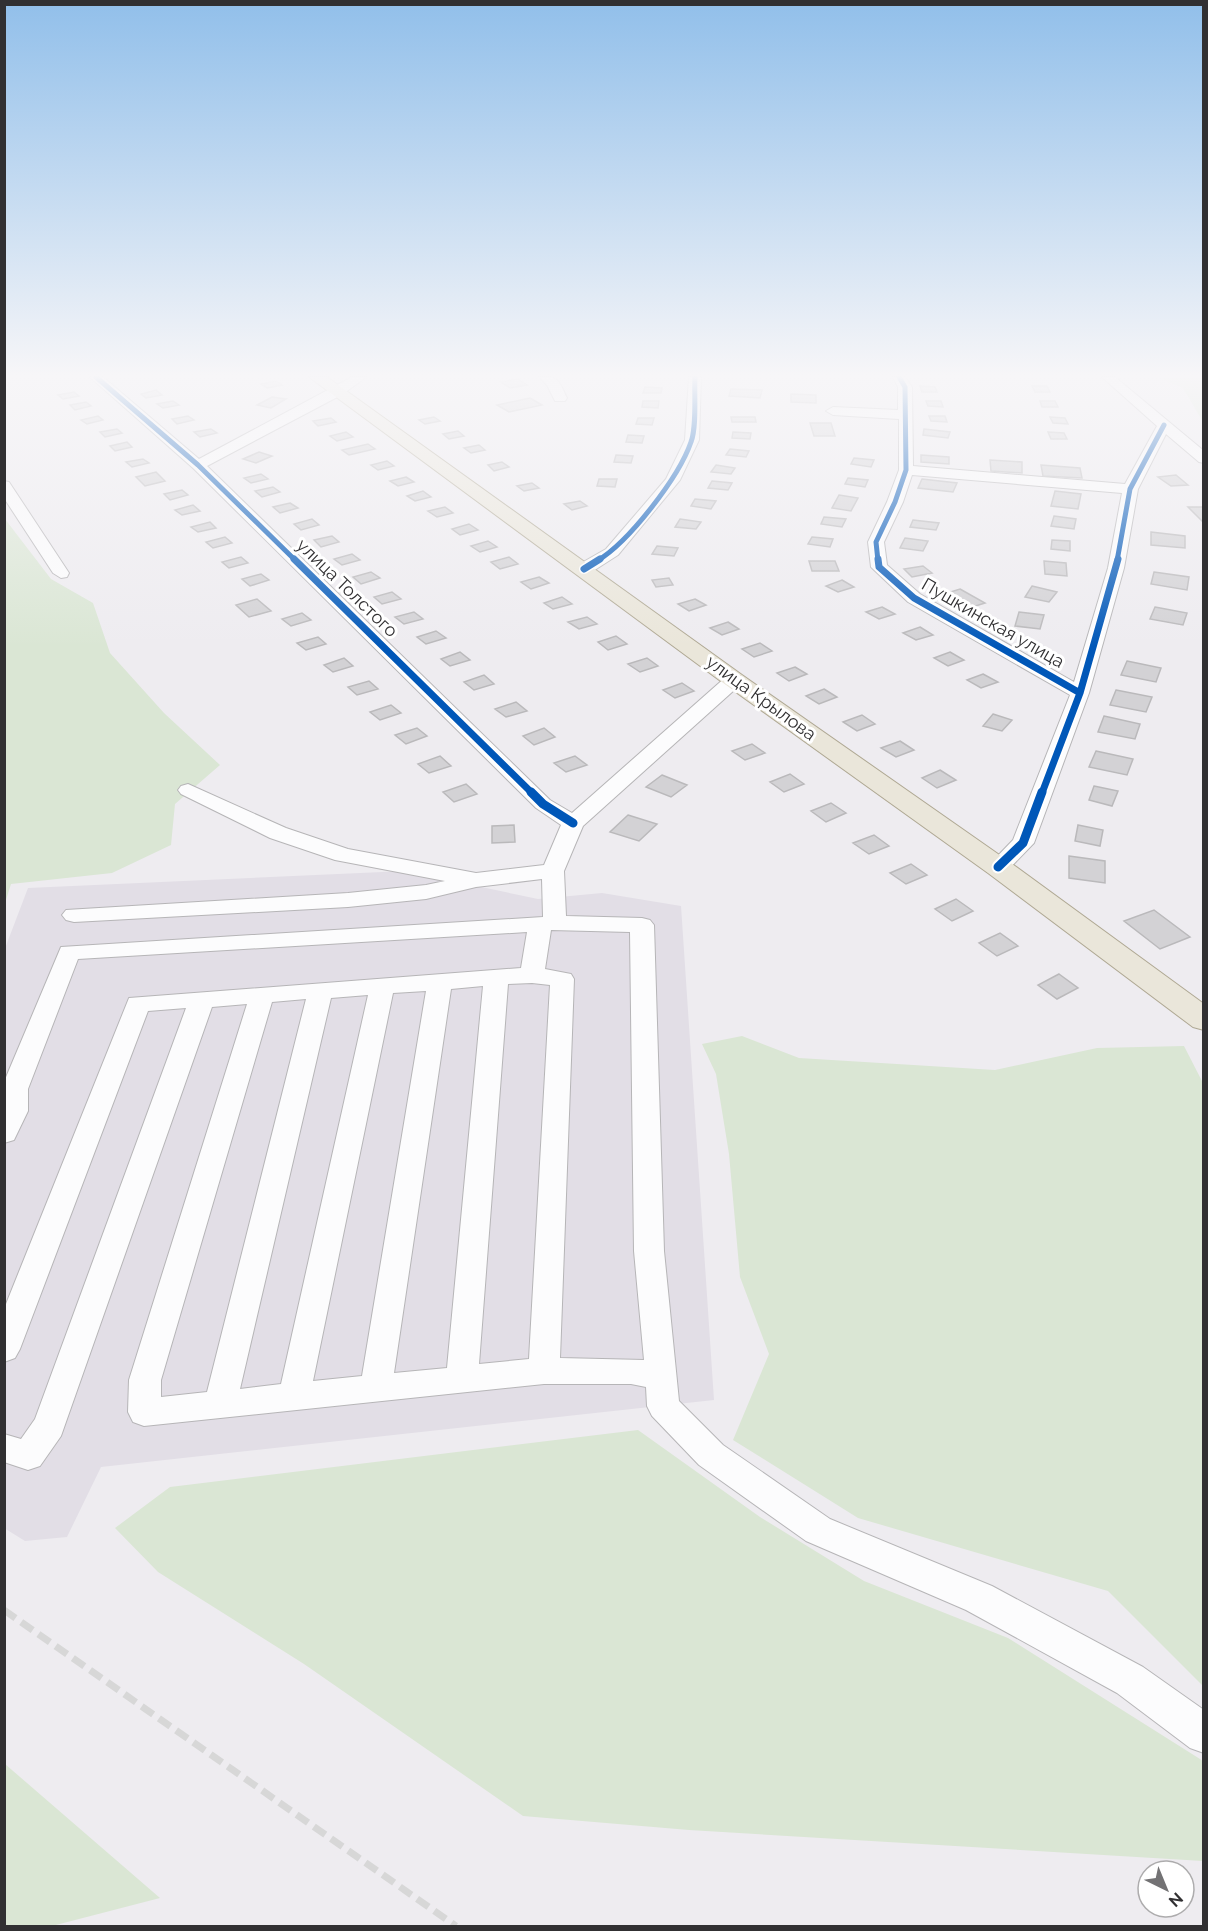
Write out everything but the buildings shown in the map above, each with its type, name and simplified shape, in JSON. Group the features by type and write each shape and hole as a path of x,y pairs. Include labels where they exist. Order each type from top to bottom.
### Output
{"main road":[{"name":"улица Крылова","path":"444,467 734,680 998,867 1203,1020"}],"street":[{"name":"улица Толстого","path":"200,467 543,804 573,824"},
{"path":"584,568 612,552 673,480 679,467"},
{"path":"998,867 1023,843 1080,693 1116,568 1130,489 1142,467"},
{"path":"906,470 1130,489"},
{"name":"Пушкинская улица","path":"906,470 895,502 876,542 879,567 914,598 1080,693"},
{"path":"4,485 61,573"},
{"path":"532,975 550,914 553,871 573,824 734,680"},
{"path":"188,790 278,833 343,855 476,880"},
{"path":"74,915 348,900 426,892 476,880 553,871"},
{"path":"4,1133 15,1111 15,1089 69,952 550,914 642,925 649,1251 663,1406 711,1455 818,1530 979,1598 1130,1680 1203,1734"},
{"path":"4,1348 138,1004 532,975 562,979 544,1371"},
{"path":"462,1381 496,977"},
{"path":"376,1389 440,981"},
{"path":"294,1397 382,986"},
{"path":"220,1404 321,990"},
{"path":"262,995 145,1380 144,1412 544,1371 631,1371 661,1376"},
{"path":"4,1448 28,1456 49,1426 202,999"}],"shaded area":[{"path":"405,871 538,899 602,893 681,906 714,1400 101,1467 67,1537 25,1541 4,1528 4,951 28,888"}],"green space":[{"path":"5,519 51,579 93,603 110,653 164,713 220,765 175,804 171,845 112,873 11,884 5,903"},
{"path":"742,1036 799,1058 995,1070 1097,1048 1184,1046 1204,1085 1203,1686 1108,1591 858,1518 733,1440 769,1354 740,1277 729,1154 716,1074 702,1044"},
{"path":"638,1430 760,1517 864,1581 1008,1638 1204,1762 1203,1861 689,1830 523,1816 304,1664 158,1572 115,1528 170,1487"},
{"path":"5,1764 160,1898 52,1926 5,1926"}],"railway":[{"path":"4,1610 456,1926"}],"cycle path":[{"path":"200,467 543,804 573,823"},
{"path":"584,569 612,552 673,480 679,467"},
{"path":"906,467 895,502 876,542 879,567 914,598 1080,693"},
{"path":"998,867 1023,843 1080,693 1116,568 1130,489 1142,467"}]}
